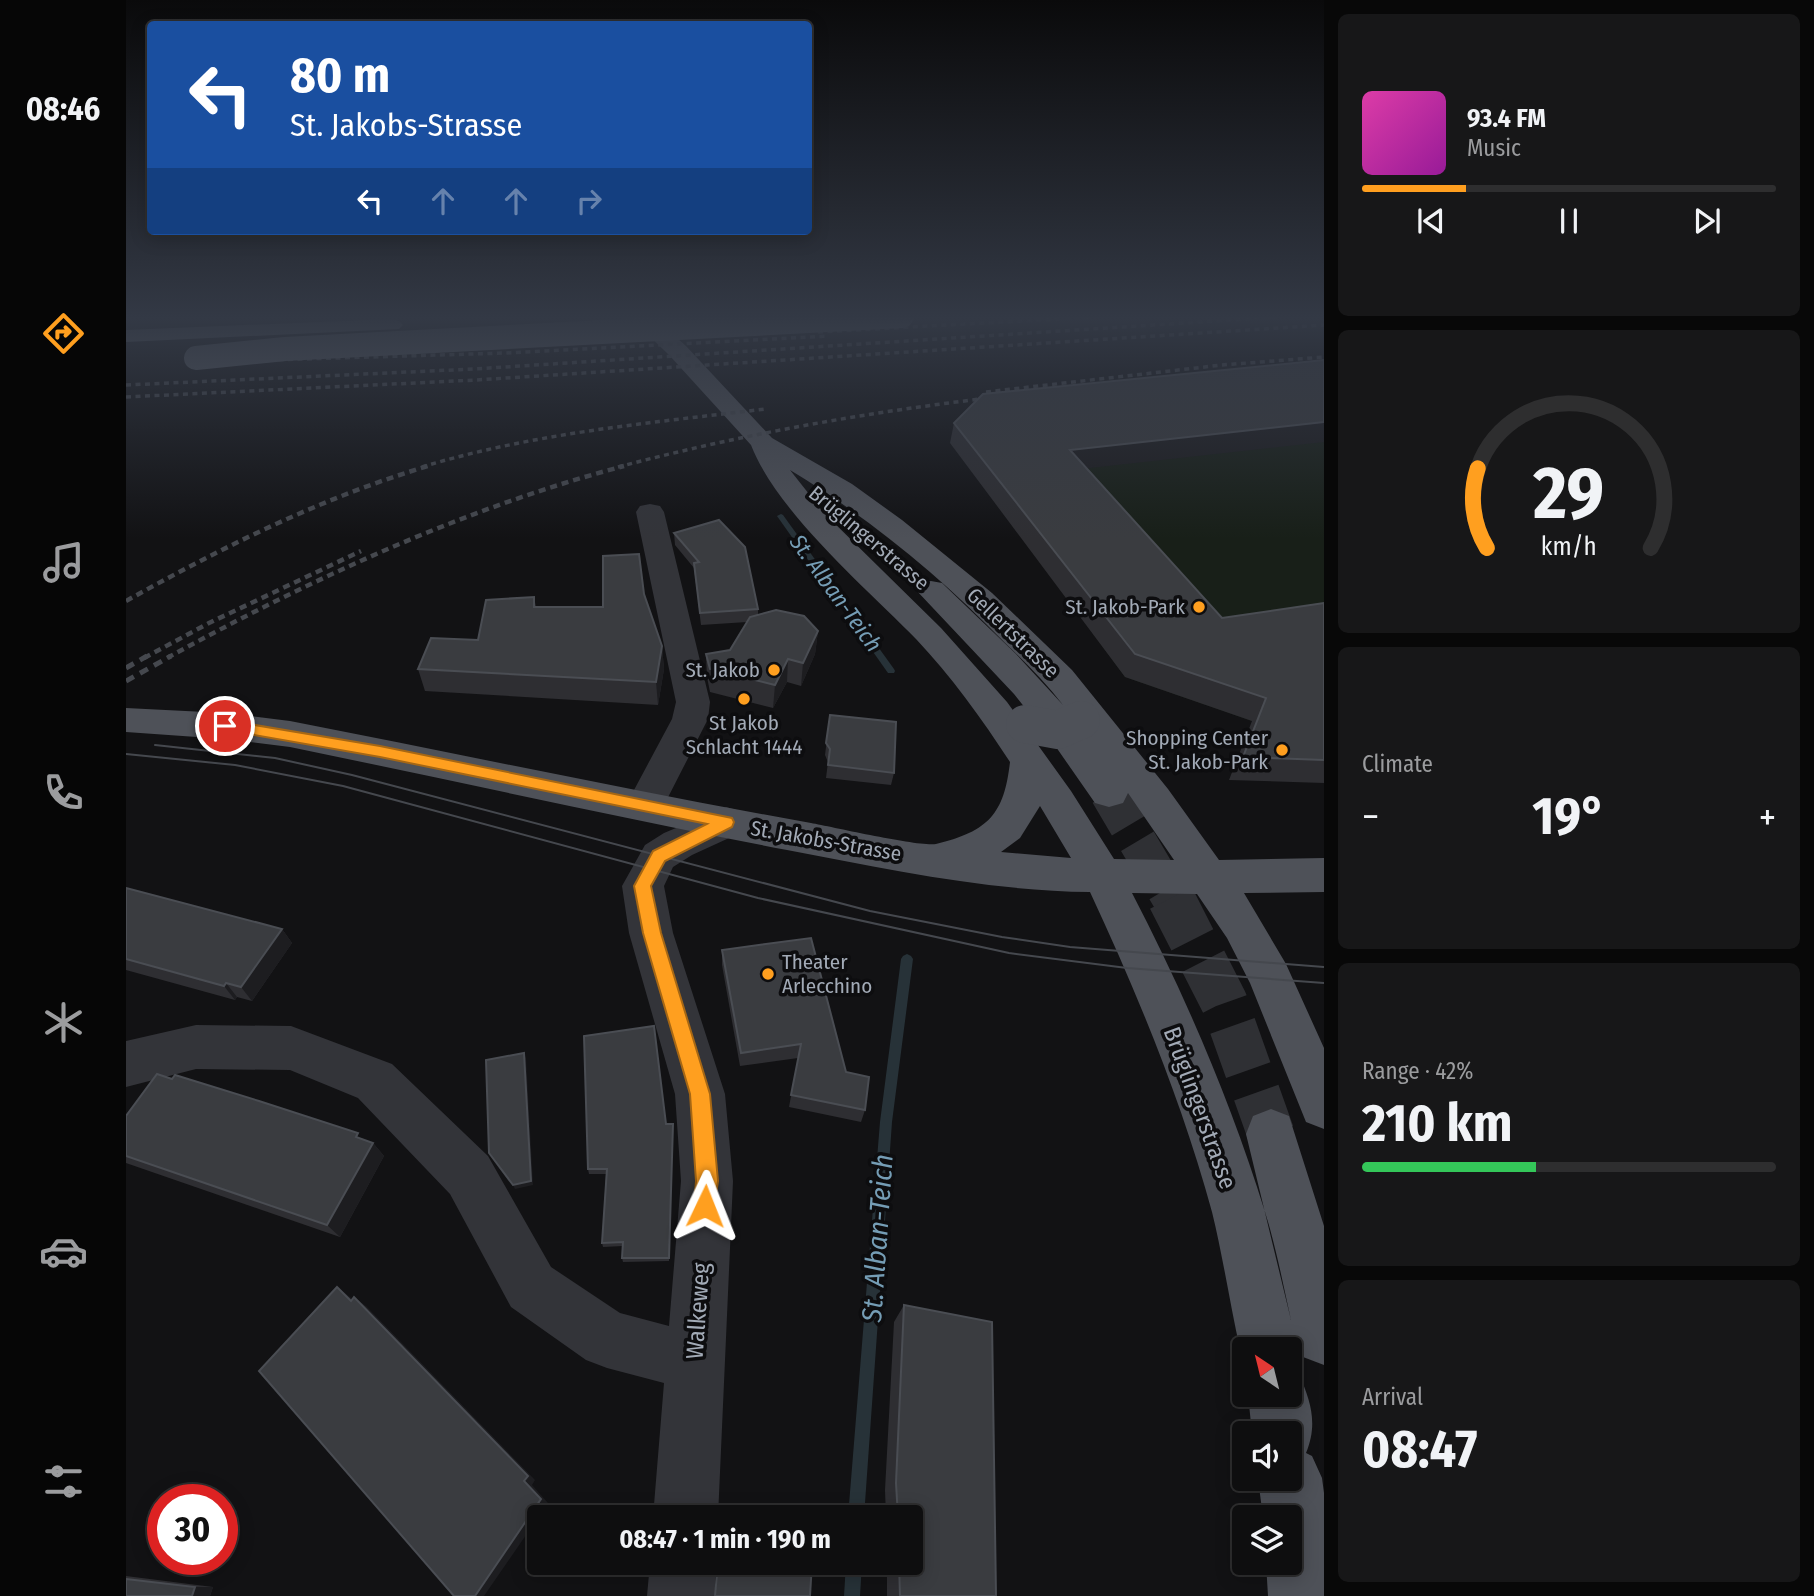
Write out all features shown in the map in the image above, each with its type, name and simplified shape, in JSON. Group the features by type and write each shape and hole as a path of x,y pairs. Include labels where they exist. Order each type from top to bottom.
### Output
{"main road":[{"name":"Gellertstrasse","path":"717,390 763,443 842,490 892,526 1024,639 1211,877"},
{"name":"Gellertstrasse","path":"763,443 771,463 814,519 930,635 1016,732 1103,876"},
{"name":"Brüglingerstrasse","path":"763,443 814,492 918,578 993,648 1039,698 1109,793"},
{"path":"933,861 990,840 1009,825 1021,809 1027,792 1016,732 1058,730 1084,716"},
{"name":"St. Jakobs-Strasse","path":"126,720 225,726 290,734 933,861 1044,873 1103,876 1324,874"},
{"name":"Brüglingerstrasse","path":"1103,876 1140,952 1206,1110 1239,1214 1266,1337"},
{"path":"1211,877 1252,942 1324,1105"},
{"path":"1271,1134 1308,1266 1324,1336"},
{"path":"1292,1491 1302,1596"}],"street":[{"path":"645,805 690,719 693,702 650,512"},
{"name":"Walkeweg","path":"686,1505 707,1181 700,1094 652,933 643,886 659,856 726,822"},
{"path":"126,1064 196,1047 292,1048 375,1081 469,1175 531,1287 607,1339 672,1356 694,1353"},
{"path":"681,1596 682,1575"}],"shaded area":[{"name":"St. Jakob-Park","path":"1214,390 1324,390 1324,710 1252,721 1125,677 1022,537 979,415"}],"building":[{"path":"1018,390 1324,390 1324,422 1070,450 1222,618 1324,603 1324,760 1243,757 1266,698 1135,654 954,423 983,394"},
{"path":"719,520 745,547 758,609 700,613 694,563 699,562 674,533"},
{"path":"639,554 644,594 662,646 656,682 418,669 431,638 478,640 486,600 534,597 534,607 603,607 603,556"},
{"path":"776,610 804,616 818,631 803,663 788,659 775,685 710,669 706,654 730,650 750,617"},
{"path":"830,715 896,722 894,773 828,765 830,749 826,743"},
{"path":"126,888 282,929 241,987 226,983 224,986 126,959"},
{"path":"811,938 846,1072 869,1077 865,1110 791,1095 801,1044 741,1053 722,950"},
{"path":"654,1026 666,1124 673,1124 669,1258 622,1258 623,1242 602,1243 607,1169 588,1169 584,1036"},
{"path":"524,1053 531,1181 513,1185 489,1153 486,1060"},
{"path":"157,1074 172,1079 175,1075 259,1101 358,1133 356,1137 373,1143 327,1225 126,1156 126,1116"},
{"path":"337,1287 351,1301 354,1297 528,1476 524,1481 541,1499 537,1505 527,1505 527,1520 475,1596 454,1596 259,1371"},
{"path":"904,1305 992,1322 996,1596 900,1596 899,1575 923,1575 923,1505 897,1505"},
{"path":"717,1575 811,1575 810,1596 715,1596"},
{"path":"126,1579 195,1587 192,1596 126,1596"}],"waterway":[{"name":"St. Alban-Teich","path":"781,516 891,671"},
{"name":"St. Alban-Teich","path":"857,1505 886,1122 907,959"},
{"name":"St. Alban-Teich","path":"852,1596 853,1575"}],"tunnel":[{"path":"1109,793 1172,900"},
{"path":"1171,898 1224,1002 1271,1134"}],"tram line":[{"path":"155,745 275,758 352,775 870,911 1002,937 1070,947 1324,967"},
{"path":"126,754 235,765 343,786 758,898 1009,953 1127,968 1324,983"}],"railway":[{"path":"126,397 260,390"},
{"path":"986,392 999,390"},
{"path":"618,467 806,425 997,397"},
{"path":"422,467 549,437 765,409"},
{"path":"126,601 273,525 349,493 428,466"},
{"path":"167,658 333,574 447,524 565,483 624,466"},
{"path":"144,658 209,623 361,551"},
{"path":"126,668 147,656"},
{"path":"126,681 171,656"}],"place":[{"name":"St. Jakob-Park","path":"1199,607"},
{"name":"St. Jakob","path":"774,670"},
{"name":"St Jakob Schlacht 1444","path":"744,699"},
{"name":"Shopping Center St. Jakob-Park","path":"1282,750"},
{"name":"Theater Arlecchino","path":"768,974"}],"route":[{"path":"225,726 290,734 380,751 726,822 678,844 659,856 643,886 652,933 700,1094 707,1181 705,1206"}]}
